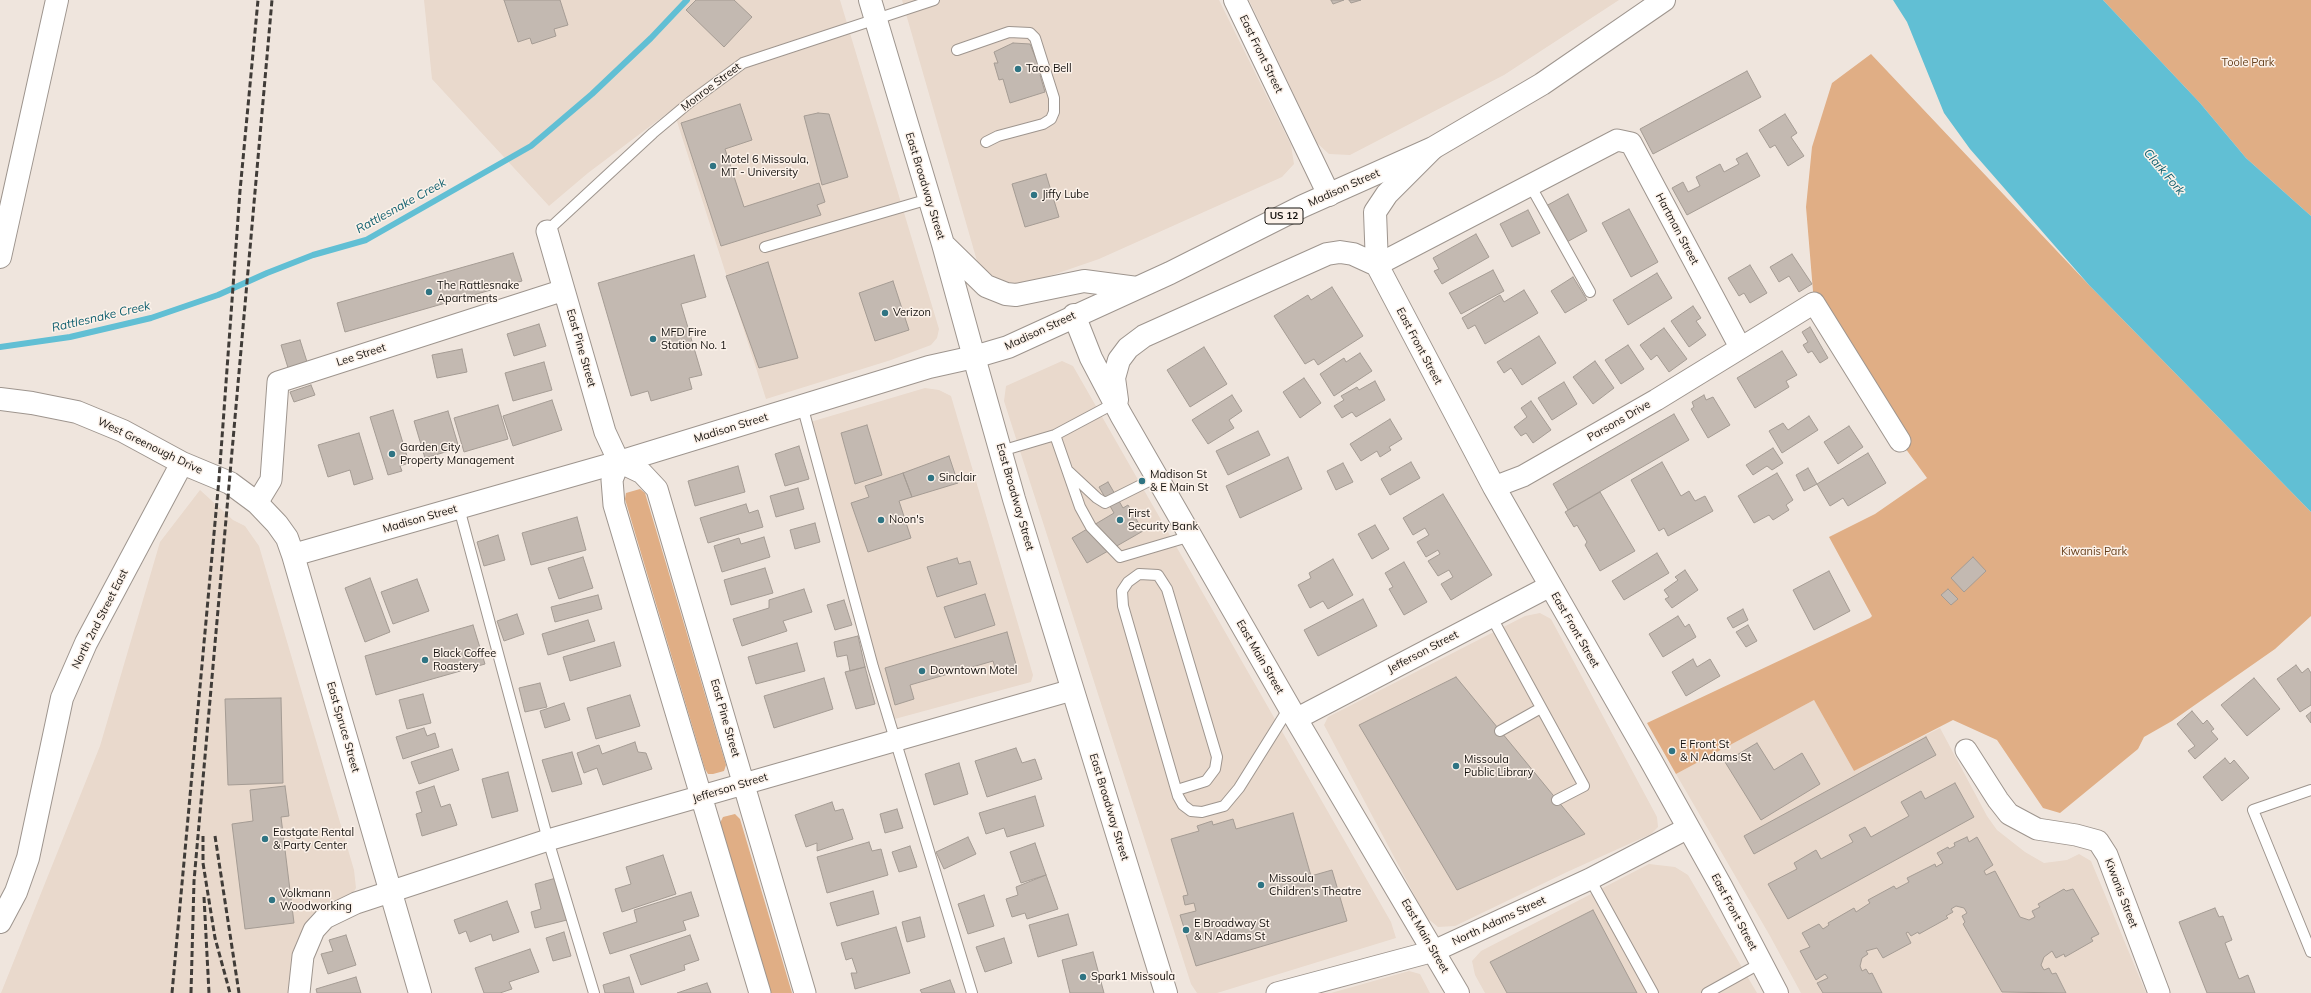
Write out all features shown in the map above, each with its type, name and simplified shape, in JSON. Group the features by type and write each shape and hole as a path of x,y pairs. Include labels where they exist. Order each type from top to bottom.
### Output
{"main road":[{"path":"1,254 57,0"},
{"name":"East Front Street","path":"1235,0 1329,195"},
{"name":"Madison Street","path":"293,555 619,462 929,367 974,357 1008,347 1074,315 1137,288 1329,195 1433,148 1542,84 1664,0"},
{"name":"East Broadway Street","path":"873,10 930,199 1001,451 1072,690 1166,993"},
{"path":"1118,409 1114,387 1117,365 1124,352 1144,336 1327,254 1340,252 1353,254 1377,265 1375,212 1387,194 1433,148"},
{"path":"943,244 986,286 1006,294 1016,295 1084,281 1137,288"},
{"name":"East Front Street","path":"1377,265 1494,488 1650,759 1721,886 1777,993"},
{"name":"East Main Street","path":"1074,315 1091,358 1118,409 1293,713 1458,993"},
{"name":"West Greenough Drive","path":"0,399 32,403 77,412 123,431 182,463 230,483"},
{"name":"North 2nd Street East","path":"0,922 16,892 28,858 62,698 86,643 182,463"},
{"name":"East Spruce Street","path":"230,483 257,503 277,524 287,538 420,993"}],"street":[{"name":"Hartman Street","path":"1377,265 1616,140 1631,143 1740,347"},
{"name":"East Pine Street","path":"547,231 606,432 619,462 642,473 657,489 805,993"},
{"name":"Lee Street","path":"257,503 271,480 278,382 564,290"},
{"path":"1740,347 1814,303 1900,441"},
{"name":"Parsons Drive","path":"1494,488 1536,468 1656,400 1740,347"},
{"path":"619,462 612,480 614,505 760,993"},
{"name":"Jefferson Street","path":"1293,713 1550,586"},
{"name":"Jefferson Street","path":"300,993 303,956 314,930 325,918 342,909 390,891 548,840 896,742 1072,690"},
{"name":"Kiwanis Street","path":"1966,750 1998,800 2009,814 2037,829 2076,835 2098,841 2107,856 2159,993"},
{"name":"North Adams Street","path":"1277,993 1315,988 1434,951 1590,879 1688,828"}],"lane":[{"name":"Monroe Street","path":"547,231 652,133 690,102 743,63 873,10 934,0"},
{"path":"957,50 1010,32 1030,32 1035,38 1055,105 1051,119 1043,124 998,136 986,142"},
{"path":"1530,185 1590,292"},
{"path":"765,247 930,199"},
{"path":"802,405 873,667 972,993"},
{"path":"1001,451 1055,435 1118,409"},
{"path":"1055,435 1080,507 1091,527 1120,558 1191,536"},
{"path":"1066,470 1097,498 1105,503 1157,477"},
{"path":"459,508 548,840 594,993"},
{"path":"1177,790 1206,781 1215,769 1217,757 1167,590 1158,575 1139,574 1128,582 1122,591 1123,606 1177,790 1183,805 1191,811 1202,812 1224,806 1239,788 1293,713"},
{"path":"1491,616 1584,786 1557,800"},
{"path":"1500,731 1541,708"},
{"path":"2311,790 2253,810 2311,952"},
{"path":"1590,879 1653,993"},
{"path":"1707,993 1761,963"}],"shaded area":[{"path":"424,0 840,0 939,329 937,338 931,345 891,360 766,399 673,109 588,173 549,206 432,79"},
{"path":"902,0 1219,0 1291,145 1294,164 1282,177 1099,259 1012,289 986,276 977,261"},
{"path":"1249,0 1619,0 1504,75 1350,155 1329,154 1317,143"},
{"path":"1062,361 1073,366 1391,922 1396,938 1217,993 1197,993 1191,984 1004,401 1006,386"},
{"path":"925,388 939,390 951,396 1033,675 1031,682 891,720 807,423"},
{"path":"200,490 233,520 245,526 259,546 354,870 356,888 350,898 302,932 296,943 292,961 290,993 1,993 100,746 160,542"},
{"path":"1540,613 1551,619 1657,817 1658,827 1651,834 1567,872 1455,926 1438,927 1426,917 1324,725 1328,717 1525,616"},
{"path":"1814,700 1854,771 1940,728 1987,816 1997,830 2025,852 2044,863 2067,860 2079,854 2091,861 2146,993 1801,993 1770,936 1676,774"},
{"path":"1649,864 1675,867 1688,875 1757,993 1485,993 1475,975 1472,961 1481,951"},
{"path":"1409,971 1420,974 1430,993 1331,993"}],"green space":[{"name":"Toole Park","path":"2103,0 2311,0 2311,216 2246,158 2200,103"},
{"name":"Kiwanis Park","path":"1871,54 2089,285 2311,512 2311,616 2275,649 2172,721 2144,737 2138,749 2060,813 2043,808 1997,740 1953,720 1854,771 1814,700 1676,774 1647,723 1870,618 1872,616 1829,537 1875,514 1927,478 1900,441 1814,303 1806,207 1812,147 1832,83"},
{"path":"640,489 645,493 726,765 724,771 708,774 705,769 625,499 626,493"},
{"path":"735,814 740,819 792,993 770,993 720,823 723,817"}],"water":[{"name":"Clark Fork","path":"1893,0 2103,0 2200,103 2246,158 2311,216 2311,512 2089,285 1970,149 1944,113 1907,22"}],"building":[{"path":"504,0 560,0 568,25 554,29 556,36 532,44 530,38 518,42"},
{"path":"696,0 734,0 752,17 724,47 686,10"},
{"path":"1331,0 1344,0 1333,4"},
{"path":"1349,0 1361,0 1351,3"},
{"name":"Taco Bell","path":"1013,43 1030,44 1042,74 1040,75 1045,92 1010,103 1003,79 999,80 994,63 998,63 994,52"},
{"path":"1747,71 1761,97 1653,154 1640,129"},
{"name":"Motel 6 Missoula, MT - University","path":"740,104 752,140 725,149 744,207 819,183 825,202 817,205 821,215 721,246 681,123"},
{"path":"818,113 829,114 848,177 822,185 804,116"},
{"path":"1785,114 1797,133 1791,137 1804,156 1788,166 1775,145 1770,148 1759,130"},
{"path":"1747,153 1760,176 1687,215 1672,188 1683,182 1688,192 1700,186 1696,177 1720,164 1724,172 1739,164 1736,159"},
{"name":"Jiffy Lube","path":"1046,174 1059,217 1025,227 1012,184"},
{"path":"1568,194 1587,231 1565,243 1546,206"},
{"path":"1629,209 1658,262 1631,277 1602,223"},
{"path":"1528,210 1540,233 1512,247 1500,224"},
{"path":"1476,234 1489,257 1442,284 1434,271 1439,269 1433,258"},
{"name":"The Rattlesnake Apartments","path":"513,253 522,281 345,332 337,303"},
{"path":"1792,254 1812,284 1799,292 1789,276 1779,282 1770,267"},
{"name":"MFD Fire Station No. 1","path":"694,255 706,297 681,304 702,375 689,378 692,389 651,401 648,391 631,396 598,283"},
{"path":"768,262 798,358 759,368 726,276"},
{"path":"1750,265 1767,293 1750,303 1744,293 1739,296 1728,278"},
{"path":"1493,270 1504,291 1461,314 1449,293"},
{"path":"1657,273 1672,298 1628,325 1613,300"},
{"path":"1573,277 1587,300 1565,313 1551,291"},
{"path":"893,281 909,330 875,341 859,293"},
{"path":"1332,287 1363,336 1318,365 1314,359 1305,364 1274,316 1308,295 1311,300"},
{"path":"1524,290 1538,313 1485,344 1475,325 1468,329 1462,318 1500,295 1504,302"},
{"path":"1693,306 1701,318 1696,321 1706,335 1689,347 1671,321"},
{"path":"539,324 546,346 514,356 507,334"},
{"path":"1810,327 1828,358 1820,363 1812,351 1808,353 1803,345 1808,342 1802,332"},
{"path":"1664,328 1687,359 1669,372 1657,355 1651,360 1640,345"},
{"path":"1539,336 1556,363 1522,385 1511,368 1504,373 1497,362"},
{"path":"300,340 308,365 289,371 281,345"},
{"path":"1628,345 1644,369 1621,384 1605,360"},
{"path":"1204,347 1227,384 1190,407 1167,370"},
{"path":"462,349 467,372 437,378 432,355"},
{"path":"1782,351 1797,375 1786,381 1789,387 1755,408 1737,378"},
{"path":"1360,353 1372,371 1334,396 1320,374 1344,358 1346,362"},
{"path":"1595,361 1614,388 1593,404 1573,377"},
{"path":"544,362 552,390 513,401 505,373"},
{"path":"1304,378 1321,403 1300,418 1283,392"},
{"path":"1375,381 1385,400 1356,417 1352,412 1342,418 1334,406 1344,400 1341,396 1357,387 1359,390"},
{"path":"1564,382 1577,404 1552,420 1538,398"},
{"path":"311,385 315,395 294,402 290,392"},
{"path":"1232,395 1242,411 1229,420 1234,428 1208,444 1192,420"},
{"path":"1704,395 1706,400 1713,397 1730,425 1708,438 1691,409 1694,407 1692,402"},
{"path":"552,400 562,430 513,446 503,416"},
{"path":"1531,401 1551,430 1533,443 1526,433 1521,436 1514,427 1527,417 1521,408"},
{"path":"498,405 508,439 464,452 454,418"},
{"path":"393,410 409,463 400,466 402,471 388,475 370,417"},
{"path":"448,411 459,448 425,458 414,421"},
{"path":"1674,414 1689,440 1568,510 1553,484"},
{"path":"1809,416 1818,430 1782,453 1769,431 1783,423 1788,430"},
{"path":"1390,419 1402,439 1389,447 1391,450 1380,457 1377,451 1361,461 1350,444"},
{"path":"867,425 882,475 855,484 841,433"},
{"path":"1849,426 1863,447 1838,464 1824,442"},
{"path":"1258,431 1270,455 1228,475 1216,451"},
{"path":"359,433 373,479 354,485 350,470 328,477 318,445"},
{"path":"799,446 809,479 785,486 775,454"},
{"path":"1773,448 1783,463 1772,470 1767,466 1753,475 1746,465"},
{"path":"1868,453 1886,483 1848,506 1843,498 1830,506 1817,484"},
{"name":"Sinclair","path":"949,456 958,483 912,497 903,473"},
{"path":"1288,457 1302,489 1240,518 1226,486"},
{"path":"1411,462 1420,478 1390,495 1381,479"},
{"path":"1662,462 1681,496 1689,491 1695,501 1705,496 1713,511 1668,536 1664,528 1659,531 1631,480"},
{"path":"1343,463 1353,482 1336,490 1327,471"},
{"path":"738,466 745,492 695,506 688,481"},
{"path":"1808,468 1817,484 1804,491 1796,475"},
{"name":"Noon's","path":"903,473 912,497 899,501 911,538 868,552 851,503 869,497 865,486"},
{"path":"1777,473 1793,500 1786,505 1789,510 1773,520 1769,515 1754,523 1738,496"},
{"name":"First Security Bank","path":"1108,482 1123,508 1128,505 1143,531 1087,563 1072,538 1114,513 1099,487"},
{"path":"798,488 804,509 776,517 770,496"},
{"path":"1600,492 1635,551 1600,571 1585,545 1587,542 1577,525 1574,527 1565,512"},
{"path":"1443,494 1492,575 1451,600 1441,584 1453,577 1449,570 1438,576 1428,561 1440,554 1438,550 1426,557 1417,542 1429,535 1425,528 1413,535 1403,518"},
{"path":"746,504 749,513 758,510 763,527 708,543 700,518"},
{"path":"577,517 586,550 531,565 522,533"},
{"path":"815,523 820,542 795,549 790,530"},
{"path":"1375,525 1389,549 1372,559 1358,534"},
{"path":"498,535 505,560 484,566 477,542"},
{"path":"764,537 770,557 722,572 714,546 739,538 741,544"},
{"path":"1657,553 1669,573 1624,600 1612,581"},
{"path":"583,557 593,588 559,599 548,568"},
{"path":"1973,557 1986,571 1964,592 1951,578"},
{"path":"957,558 959,564 970,561 977,584 937,597 927,567"},
{"path":"1333,559 1353,595 1328,609 1323,601 1310,608 1298,585 1311,578 1309,573"},
{"path":"1404,562 1427,602 1404,615 1389,589 1393,587 1385,573"},
{"path":"765,568 773,593 731,605 724,580"},
{"path":"1685,570 1698,590 1672,608 1665,599 1669,597 1664,590 1678,580 1675,577"},
{"path":"1829,571 1850,611 1814,630 1793,590"},
{"path":"370,578 390,632 365,642 345,588"},
{"path":"417,579 429,611 393,624 381,592"},
{"path":"804,589 812,612 783,621 787,631 742,646 733,619 769,608 769,600"},
{"path":"1948,589 1958,599 1951,605 1941,595"},
{"path":"985,594 995,625 955,638 944,607"},
{"path":"598,595 602,609 555,622 551,607"},
{"path":"1363,599 1377,626 1318,656 1304,630"},
{"path":"844,600 852,625 835,630 827,605"},
{"path":"1743,609 1748,620 1733,628 1727,618"},
{"path":"517,614 524,634 504,641 497,621"},
{"path":"1678,616 1685,627 1689,624 1696,637 1663,657 1649,634"},
{"path":"588,620 595,641 548,655 542,634"},
{"name":"Black Coffee Roastery","path":"473,625 485,664 376,695 365,656"},
{"path":"1748,625 1757,641 1746,647 1736,632"},
{"name":"Downtown Motel","path":"1007,632 1017,668 997,674 993,661 910,685 914,699 895,705 885,668"},
{"path":"858,636 865,667 850,671 847,655 837,657 834,642"},
{"path":"614,642 621,666 570,681 563,657"},
{"path":"797,643 805,671 756,684 748,657"},
{"path":"1693,659 1697,667 1710,659 1720,676 1686,696 1672,672"},
{"path":"2296,665 2302,673 2308,668 2311,673 2311,705 2300,712 2277,679"},
{"path":"865,667 875,704 856,709 845,672"},
{"name":"Missoula Public Library","path":"1456,677 1585,834 1457,890 1359,725"},
{"path":"824,678 833,709 774,728 764,696"},
{"path":"2254,678 2280,709 2247,736 2221,705"},
{"path":"540,683 547,707 525,712 519,688"},
{"path":"423,694 431,723 407,729 399,700"},
{"path":"630,695 640,726 596,739 587,708"},
{"path":"281,698 283,783 228,785 225,699"},
{"path":"564,703 570,720 545,728 540,711"},
{"path":"2192,711 2203,724 2207,720 2214,729 2211,731 2218,739 2195,759 2188,751 2195,746 2177,724"},
{"path":"2311,712 2311,723 2306,716"},
{"path":"424,728 427,736 435,733 439,747 403,759 396,737"},
{"path":"1926,737 1936,755 1754,854 1744,836"},
{"path":"635,742 638,752 646,753 652,769 603,785 597,768 584,773 577,753 599,745 602,754"},
{"path":"1757,743 1774,770 1802,753 1820,784 1761,820 1725,762"},
{"path":"1016,748 1022,763 1035,759 1042,779 987,797 975,761"},
{"path":"452,749 459,770 419,784 411,762"},
{"path":"572,752 582,784 552,792 542,760"},
{"path":"2225,758 2230,764 2234,760 2249,778 2222,801 2203,777"},
{"path":"959,763 968,794 934,805 925,774"},
{"path":"508,772 518,811 492,818 482,779"},
{"path":"1955,783 1974,817 1788,919 1768,884 1797,869 1794,863 1816,850 1821,859 1853,842 1849,835 1865,827 1871,837 1909,816 1901,802 1921,791 1925,799"},
{"path":"285,786 289,816 281,817 294,923 245,929 232,824 253,821 250,790"},
{"path":"434,786 441,807 450,804 457,825 422,836 416,814 422,812 416,792"},
{"path":"1035,796 1044,826 1007,837 1004,828 986,834 979,813"},
{"path":"832,802 835,811 843,809 853,839 817,851 817,843 806,847 795,815"},
{"path":"897,809 903,828 885,833 880,814"},
{"name":"Missoula Children's Theatre","path":"1293,813 1311,876 1332,870 1347,921 1196,966 1180,915 1196,911 1194,903 1185,905 1183,896 1188,895 1171,839 1199,831 1197,826 1212,821 1213,825 1233,819 1236,829"},
{"path":"968,837 976,854 944,869 936,852"},
{"path":"1967,837 1969,842 1977,837 1993,865 1984,871 1986,875 1995,871 2020,917 2029,920 2035,917 2032,911 2040,907 2038,904 2064,889 2066,891 2073,889 2099,934 2091,938 2093,941 2065,957 2064,954 2056,958 2052,951 2044,957 2041,965 2044,970 2049,968 2052,974 2056,973 2066,993 2002,992 1963,924 1965,922 1962,916 1967,913 1964,908 1956,906 1951,909 1953,912 1946,916 1948,918 1919,934 1918,932 1911,936 1908,932 1906,933 1911,943 1883,958 1877,948 1866,951 1868,954 1862,958 1860,966 1862,971 1866,969 1869,974 1872,973 1882,993 1823,993 1817,983 1828,978 1825,974 1816,980 1800,951 1810,947 1802,933 1819,924 1823,929 1829,925 1828,923 1854,908 1856,912 1870,903 1868,900 1894,886 1896,889 1909,882 1907,878 1935,864 1936,867 1943,863 1937,853 1948,847 1949,849 1955,846 1954,843"},
{"path":"869,842 872,851 881,849 888,875 827,893 817,857"},
{"path":"1035,843 1046,875 1021,883 1010,852"},
{"path":"910,846 917,867 899,872 892,852"},
{"path":"663,855 676,894 622,912 615,889 631,884 626,867"},
{"path":"1046,875 1058,909 1027,919 1025,913 1012,917 1006,899 1018,895 1016,887"},
{"path":"556,878 567,920 535,928 531,912 541,909 535,884"},
{"path":"873,891 879,914 837,926 830,903"},
{"path":"691,892 699,916 683,921 686,930 610,954 603,933 637,922 634,910"},
{"path":"984,895 994,926 968,934 958,904"},
{"path":"507,901 519,932 493,941 491,934 470,942 466,931 459,934 454,920"},
{"path":"2215,908 2219,917 2223,916 2232,940 2225,943 2239,979 2248,975 2255,993 2207,993 2179,922"},
{"path":"1593,910 1637,993 1507,993 1490,962"},
{"path":"1068,914 1077,945 1038,957 1029,925"},
{"path":"920,917 925,937 907,942 902,922"},
{"path":"896,927 910,973 855,989 851,973 857,973 852,958 846,960 841,943"},
{"path":"564,932 571,956 553,961 546,938"},
{"path":"346,935 356,965 328,974 321,954 333,951 329,940"},
{"path":"690,935 699,960 684,965 685,970 641,985 630,955"},
{"path":"1004,938 1012,963 985,972 976,947"},
{"path":"530,949 539,972 509,982 512,989 500,993 484,993 475,968"},
{"name":"Spark1 Missoula","path":"1093,952 1104,993 1070,993 1062,960"},
{"path":"356,977 361,993 317,993 316,989"},
{"path":"629,977 634,993 605,993 603,985"},
{"path":"950,980 955,993 922,993 920,990"},
{"path":"707,983 711,993 677,993"}],"waterway":[{"name":"Rattlesnake Creek","path":"0,347 70,337 151,318 218,295 267,273 313,255 366,240 531,146 592,94 651,38 687,0"}],"railway":[{"path":"172,993 219,479 240,191 258,0"},
{"path":"191,993 194,881 272,0"},
{"path":"203,836 203,863 215,938 230,993"},
{"path":"215,836 239,993"},
{"path":"204,897 209,993"}],"place":[{"name":"Taco Bell","path":"1018,69"},
{"name":"Motel 6 Missoula, MT - University","path":"713,166"},
{"name":"Jiffy Lube","path":"1034,195"},
{"name":"The Rattlesnake Apartments","path":"429,292"},
{"name":"Verizon","path":"885,313"},
{"name":"MFD Fire Station No. 1","path":"653,339"},
{"name":"Garden City Property Management","path":"392,454"},
{"name":"Sinclair","path":"931,478"},
{"name":"Madison St & E Main St","path":"1142,481"},
{"name":"Noon's","path":"881,520"},
{"name":"First Security Bank","path":"1120,520"},
{"name":"Black Coffee Roastery","path":"425,660"},
{"name":"Downtown Motel","path":"922,671"},
{"name":"E Front St & N Adams St","path":"1672,751"},
{"name":"Missoula Public Library","path":"1456,766"},
{"name":"Eastgate Rental & Party Center","path":"265,839"},
{"name":"Missoula Children's Theatre","path":"1261,885"},
{"name":"Volkmann Woodworking","path":"272,900"},
{"name":"E Broadway St & N Adams St","path":"1186,930"},
{"name":"Spark1 Missoula","path":"1083,977"}]}
